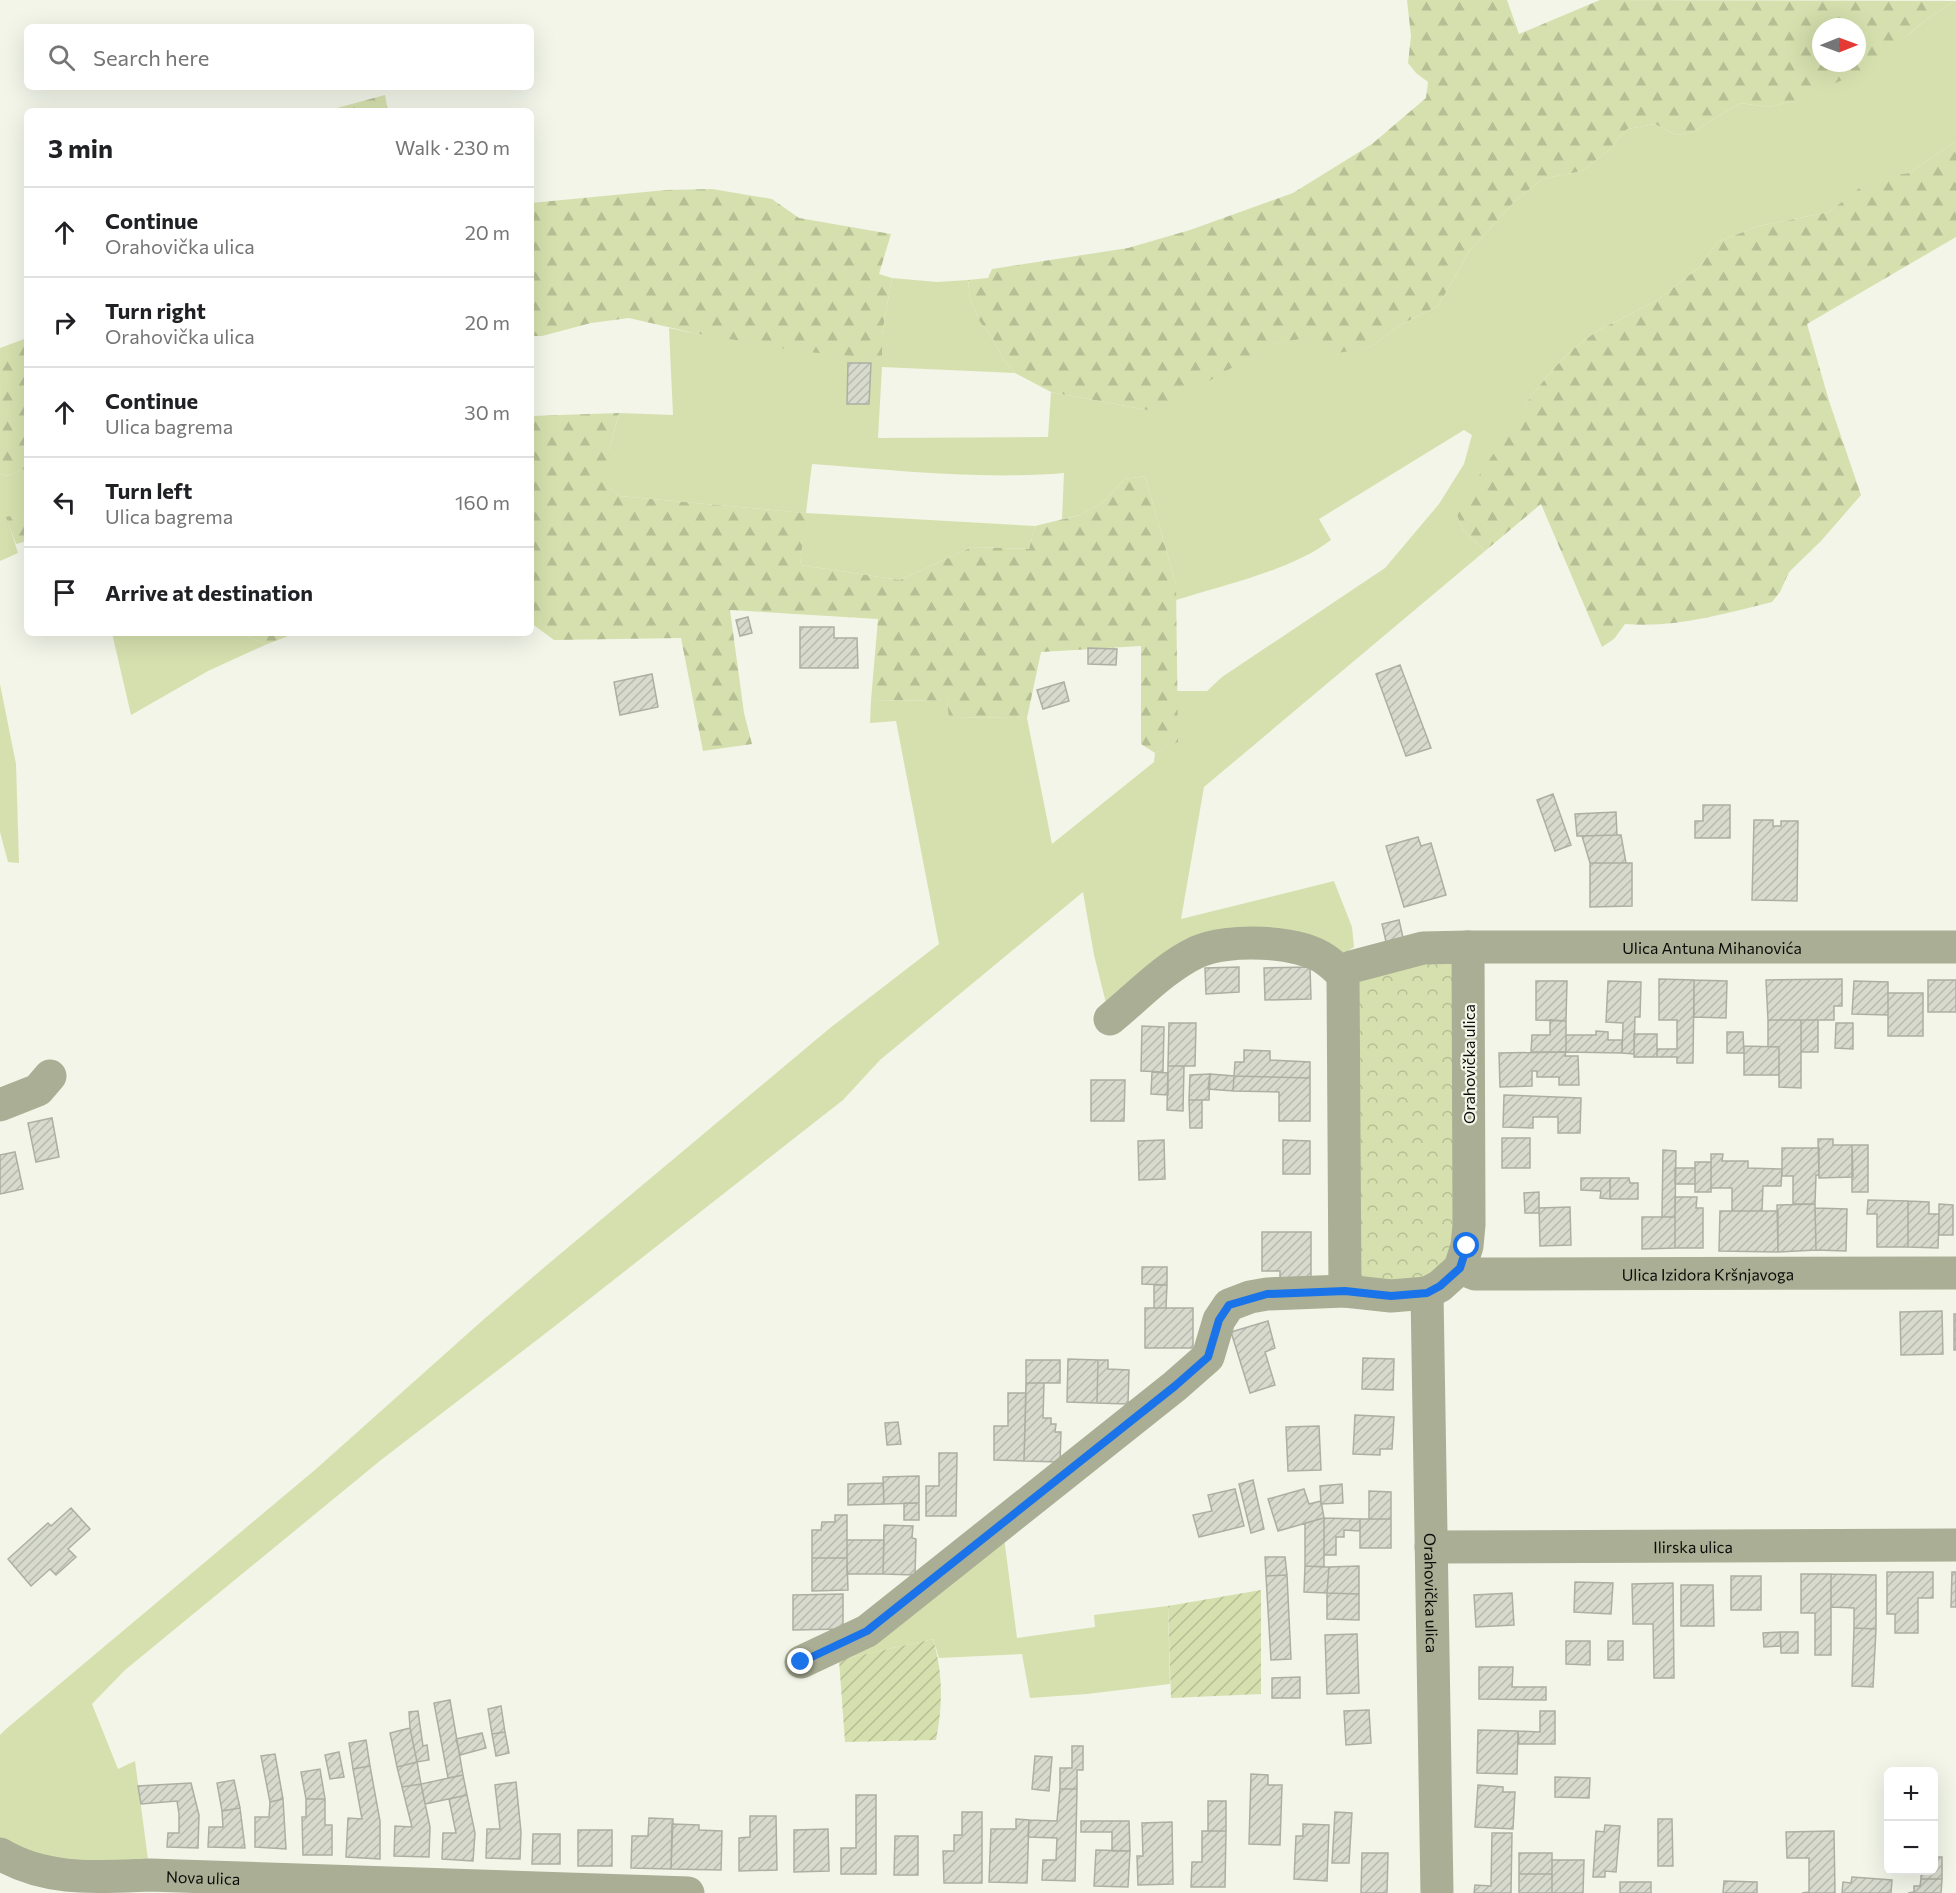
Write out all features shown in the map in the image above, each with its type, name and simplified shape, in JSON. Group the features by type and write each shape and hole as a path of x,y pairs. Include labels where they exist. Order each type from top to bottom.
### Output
{"street":[{"path":"1110,1019 1168,971 1196,952 1214,946 1268,944 1301,949 1325,959 1343,975"},
{"name":"Ulica Antuna Mihanovića","path":"1468,947 1956,947"},
{"path":"1345,1291 1343,975 1351,967 1423,948 1468,947"},
{"name":"Orahovička ulica","path":"1460,1268 1467,1246 1469,1225 1468,947"},
{"path":"0,1105 38,1090 50,1076"},
{"path":"801,1662 867,1631 1175,1386 1208,1357 1219,1320 1229,1305 1267,1294 1345,1291 1391,1296 1427,1293 1440,1286 1460,1268"},
{"name":"Ulica Izidora Kršnjavoga","path":"1460,1268 1475,1274 1956,1273"},
{"name":"Orahovička ulica","path":"1427,1293 1437,1893"},
{"name":"Ilirska ulica","path":"1431,1548 1956,1545"},
{"name":"Nova ulica","path":"0,1854 35,1871 77,1885 150,1875 324,1887 688,1893"}],"green space":[{"path":"1407,0 1507,0 1519,34 1600,0 1956,1 1931,16 1866,69 1866,18 1812,18 1812,72 1861,72 1794,101 1769,107 1740,103 1693,132 1676,135 1655,124 1627,129 1608,151 1582,171 1542,179 1514,202 1470,250 1438,306 1400,325 1371,347 1338,353 1308,338 1274,343 1173,402 1147,410 1051,392 1015,373 1004,360 993,339 980,322 970,299 968,280 988,278 992,269 1128,248 1190,230 1293,193 1372,144 1426,98 1428,82 1408,63 1411,36"},
{"path":"1956,1 1956,141 1909,173 1871,180 1829,212 1759,226 1717,242 1700,267 1656,301 1597,331 1573,349 1552,370 1530,398 1457,515 1463,530 1485,551 1204,787 1181,919 1334,881 1352,927 1354,947 1340,956 1214,946 1110,1019 1094,955 1083,892 880,1060 843,1100 381,1460 125,1670 92,1704 118,1769 135,1761 149,1867 77,1866 0,1841 0,1735 6,1729 316,1469 547,1265 830,1028 939,944 896,721 870,723 871,700 947,701 950,717 1027,718 1052,844 1154,762 1155,753 1177,742 1177,691 1207,691 1222,677 1385,568 1439,504 1464,464 1472,435 1464,430 1319,519 1331,540 1315,551 1257,576 1176,600 1176,584 1145,476 1125,479 1102,503 1080,515 1062,519 1064,473 969,475 812,464 806,513 1035,526 1029,549 972,547 900,580 800,565 805,513 619,496 609,487 609,450 619,413 673,415 669,328 882,359 882,334 892,278 937,282 968,280 970,299 980,322 1015,373 882,367 878,438 1048,437 1051,392 1147,410 1274,343 1308,337 1338,352 1371,347 1400,325 1438,306 1470,250 1514,202 1542,179 1582,171 1608,151 1627,129 1655,124 1676,135 1693,132 1740,103 1769,107 1794,101 1844,72 1866,72 1866,59 1909,34 1931,16"},
{"path":"385,95 387,108 337,108"},
{"path":"1956,141 1956,237 1807,324 1829,401 1861,495 1821,541 1789,572 1780,592 1772,602 1681,622 1625,624 1614,639 1602,647 1541,504 1485,551 1463,530 1457,515 1463,500 1530,398 1552,370 1573,349 1597,331 1656,301 1700,267 1717,242 1759,226 1829,212 1871,179 1909,173"},
{"path":"712,189 772,199 799,218 891,234 879,274 892,278 882,334 882,359 798,351 694,333 629,318 591,323 534,336 534,203 666,190"},
{"path":"24,339 24,469 7,476 0,473 0,348"},
{"path":"619,413 609,450 609,487 619,496 806,513 800,565 900,580 972,547 1029,549 1035,526 1080,515 1102,503 1125,479 1145,476 1176,584 1178,742 1155,753 1141,744 1141,646 1041,652 1027,718 949,717 947,701 871,700 878,619 730,610 744,713 752,744 703,751 681,638 554,640 534,625 534,416"},
{"path":"24,469 24,513 7,518 18,553 0,561 0,473 7,476"},
{"path":"24,513 24,542 16,544 6,517"},
{"path":"113,636 248,636 265,645 208,671 131,715"},
{"path":"248,636 288,636 265,645"},
{"path":"0,684 16,764 19,863 8,862 0,832"},
{"path":"1431,958 1454,964 1453,1251 1433,1275 1418,1283 1355,1281 1359,979"},
{"path":"1002,1522 1017,1638 1095,1627 1094,1615 1168,1606 1170,1684 1030,1698 1022,1654 939,1658 933,1639 839,1660"},
{"path":"1261,1590 1261,1694 1171,1698 1168,1606"},
{"path":"933,1639 939,1664 941,1689 936,1740 845,1742 839,1660"}],"building":[{"path":"848,363 871,363 869,404 847,404"},
{"path":"748,617 752,633 740,636 736,620"},
{"path":"800,627 834,627 834,638 857,638 858,668 800,668"},
{"path":"1088,648 1117,649 1116,665 1088,664"},
{"path":"1400,665 1431,748 1406,756 1376,674"},
{"path":"652,674 658,707 620,715 614,682"},
{"path":"1064,682 1069,701 1043,709 1037,690"},
{"path":"1553,794 1571,845 1555,851 1537,800"},
{"path":"1703,805 1730,805 1730,838 1695,838 1695,821 1703,821"},
{"path":"1616,812 1617,835 1577,836 1575,814"},
{"path":"1754,820 1773,820 1773,826 1781,826 1781,821 1798,821 1797,901 1752,900"},
{"path":"1621,835 1626,863 1590,863 1582,836"},
{"path":"1418,837 1421,846 1431,843 1446,895 1404,907 1386,846"},
{"path":"1590,863 1632,863 1632,906 1590,907"},
{"path":"1399,920 1404,942 1387,946 1382,924"},
{"path":"1239,967 1239,992 1206,994 1205,968"},
{"path":"1310,967 1311,999 1265,1000 1264,968"},
{"path":"1659,979 1694,980 1693,1063 1677,1063 1677,1057 1657,1057 1657,1049 1677,1049 1677,1020 1659,1020"},
{"path":"1842,979 1842,1006 1834,1006 1834,1020 1768,1020 1766,980"},
{"path":"1694,980 1727,981 1726,1018 1694,1017"},
{"path":"1928,980 1956,980 1956,1012 1928,1012"},
{"path":"1536,981 1567,981 1566,1021 1536,1020"},
{"path":"1608,981 1641,982 1640,1017 1635,1017 1634,1054 1622,1053 1623,1023 1606,1022"},
{"path":"1854,981 1888,982 1888,1015 1852,1014"},
{"path":"1888,993 1923,993 1923,1036 1888,1036"},
{"path":"1550,1020 1566,1021 1566,1052 1531,1052 1532,1035 1550,1035"},
{"path":"1768,1020 1801,1020 1801,1088 1779,1087 1779,1047 1768,1047"},
{"path":"1801,1020 1818,1020 1818,1052 1801,1052"},
{"path":"1169,1023 1196,1023 1195,1066 1168,1066"},
{"path":"1836,1023 1853,1023 1853,1049 1835,1048"},
{"path":"1142,1026 1164,1027 1163,1072 1141,1071"},
{"path":"1596,1031 1608,1032 1608,1040 1622,1040 1622,1053 1566,1052 1566,1035 1596,1035"},
{"path":"1727,1032 1743,1032 1744,1053 1727,1053"},
{"path":"1634,1034 1657,1034 1657,1057 1634,1057"},
{"path":"1744,1046 1779,1047 1779,1075 1744,1075"},
{"path":"1244,1050 1270,1051 1270,1060 1310,1062 1310,1078 1234,1076 1235,1062 1244,1062"},
{"path":"1566,1052 1565,1056 1578,1056 1579,1085 1559,1085 1559,1077 1537,1077 1537,1071 1532,1071 1532,1086 1500,1087 1499,1053"},
{"path":"1168,1066 1184,1066 1183,1111 1167,1110"},
{"path":"1152,1072 1168,1073 1168,1095 1151,1094"},
{"path":"1210,1074 1234,1076 1233,1091 1208,1089"},
{"path":"1210,1074 1209,1100 1189,1100 1190,1075"},
{"path":"1234,1076 1310,1078 1310,1121 1279,1121 1279,1092 1233,1091"},
{"path":"1091,1080 1125,1080 1124,1121 1091,1121"},
{"path":"1504,1095 1581,1098 1580,1133 1558,1133 1558,1117 1533,1117 1533,1128 1503,1127"},
{"path":"1189,1100 1202,1100 1202,1128 1190,1128"},
{"path":"52,1118 59,1157 36,1162 28,1123"},
{"path":"1502,1138 1530,1138 1530,1168 1502,1168"},
{"path":"1818,1139 1833,1139 1833,1145 1852,1145 1853,1177 1819,1178"},
{"path":"1164,1140 1165,1179 1139,1180 1138,1141"},
{"path":"1283,1140 1310,1141 1310,1174 1283,1174"},
{"path":"1852,1145 1868,1145 1868,1192 1852,1192"},
{"path":"1782,1148 1819,1148 1819,1175 1816,1175 1815,1204 1793,1204 1793,1176 1782,1176"},
{"path":"1663,1150 1676,1151 1675,1217 1662,1217"},
{"path":"15,1152 23,1189 0,1194 0,1155"},
{"path":"1711,1154 1723,1154 1722,1161 1748,1161 1748,1168 1782,1169 1781,1186 1763,1186 1762,1211 1732,1211 1732,1188 1711,1188"},
{"path":"1695,1162 1711,1162 1711,1192 1695,1192"},
{"path":"1675,1168 1695,1168 1695,1184 1675,1184"},
{"path":"1581,1178 1610,1178 1610,1199 1600,1198 1601,1191 1581,1190"},
{"path":"1610,1178 1629,1178 1630,1183 1638,1183 1638,1199 1610,1199"},
{"path":"1539,1192 1539,1213 1525,1213 1524,1193"},
{"path":"1675,1197 1697,1197 1696,1208 1703,1208 1703,1248 1675,1248"},
{"path":"1868,1200 1908,1201 1908,1247 1877,1247 1877,1214 1867,1214"},
{"path":"1908,1201 1929,1202 1929,1214 1939,1214 1938,1248 1908,1247"},
{"path":"1815,1204 1816,1250 1778,1252 1777,1205"},
{"path":"1939,1204 1953,1205 1953,1235 1939,1235"},
{"path":"1570,1207 1571,1245 1540,1246 1539,1208"},
{"path":"1815,1208 1847,1209 1846,1251 1816,1250"},
{"path":"1720,1211 1778,1211 1778,1252 1719,1251"},
{"path":"1642,1217 1675,1217 1675,1248 1642,1249"},
{"path":"1262,1232 1311,1232 1311,1283 1280,1283 1280,1271 1262,1271"},
{"path":"1142,1267 1167,1267 1167,1285 1142,1284"},
{"path":"1154,1285 1167,1285 1166,1308 1154,1308"},
{"path":"1145,1308 1193,1308 1193,1348 1145,1348"},
{"path":"1942,1311 1943,1354 1901,1355 1900,1312"},
{"path":"1954,1314 1956,1314 1956,1350 1954,1350"},
{"path":"1268,1321 1275,1348 1265,1352 1275,1385 1250,1393 1231,1332"},
{"path":"1363,1358 1394,1359 1393,1390 1362,1389"},
{"path":"1068,1359 1098,1360 1097,1403 1067,1402"},
{"path":"1026,1360 1060,1360 1060,1383 1026,1383"},
{"path":"1098,1360 1108,1360 1108,1369 1129,1370 1128,1404 1097,1403"},
{"path":"1026,1383 1044,1383 1043,1418 1051,1418 1051,1424 1056,1424 1055,1432 1061,1432 1060,1462 1024,1461"},
{"path":"1008,1393 1026,1393 1024,1461 994,1460 994,1426 1008,1426"},
{"path":"1355,1415 1394,1417 1392,1449 1380,1449 1380,1455 1353,1454"},
{"path":"898,1422 901,1444 887,1445 885,1423"},
{"path":"1319,1426 1321,1470 1288,1471 1286,1427"},
{"path":"939,1453 957,1453 956,1516 926,1516 926,1486 939,1486"},
{"path":"919,1476 919,1503 884,1504 883,1477"},
{"path":"1253,1480 1264,1529 1251,1533 1239,1484"},
{"path":"883,1483 884,1504 848,1505 848,1484"},
{"path":"1342,1484 1343,1503 1321,1504 1320,1486"},
{"path":"1235,1489 1244,1526 1199,1537 1193,1515 1212,1511 1208,1495"},
{"path":"1304,1489 1309,1504 1321,1501 1324,1518 1278,1531 1268,1499"},
{"path":"1369,1491 1391,1492 1391,1519 1369,1519"},
{"path":"904,1503 919,1503 919,1520 904,1520"},
{"path":"71,1508 90,1529 68,1549 76,1557 56,1575 50,1569 31,1586 8,1559 48,1523 51,1526"},
{"path":"835,1515 847,1515 847,1558 812,1558 812,1530 821,1530 822,1522 835,1522"},
{"path":"1324,1518 1360,1519 1360,1531 1344,1530 1344,1537 1336,1537 1336,1555 1324,1555"},
{"path":"1324,1518 1324,1567 1305,1566 1305,1523"},
{"path":"1360,1519 1391,1519 1391,1548 1360,1548"},
{"path":"884,1525 913,1526 912,1538 916,1539 915,1575 883,1574"},
{"path":"847,1540 884,1540 883,1574 847,1574"},
{"path":"1265,1557 1285,1557 1287,1575 1266,1576"},
{"path":"812,1558 847,1558 848,1590 812,1591"},
{"path":"1305,1566 1329,1567 1327,1593 1304,1592"},
{"path":"1359,1566 1359,1594 1327,1593 1329,1567"},
{"path":"1887,1572 1933,1572 1933,1598 1918,1598 1918,1633 1895,1633 1895,1614 1887,1614"},
{"path":"1952,1572 1956,1572 1956,1607 1951,1607"},
{"path":"1801,1574 1831,1574 1831,1655 1815,1655 1815,1613 1801,1613"},
{"path":"1831,1574 1876,1575 1876,1629 1854,1628 1854,1608 1831,1607"},
{"path":"1287,1575 1291,1659 1271,1660 1266,1576"},
{"path":"1731,1576 1761,1576 1761,1610 1731,1610"},
{"path":"1575,1582 1613,1583 1611,1614 1574,1612"},
{"path":"1673,1583 1674,1678 1654,1678 1653,1624 1633,1624 1632,1584"},
{"path":"1681,1585 1713,1585 1714,1626 1681,1626"},
{"path":"1327,1593 1359,1594 1359,1620 1327,1619"},
{"path":"1512,1593 1514,1625 1476,1627 1474,1595"},
{"path":"843,1594 843,1629 793,1630 793,1595"},
{"path":"1854,1628 1876,1629 1873,1687 1852,1686"},
{"path":"1780,1632 1781,1646 1764,1647 1763,1633"},
{"path":"1780,1632 1798,1632 1798,1653 1781,1653"},
{"path":"1357,1634 1359,1693 1327,1694 1325,1635"},
{"path":"1566,1641 1590,1641 1590,1665 1566,1664"},
{"path":"1608,1641 1623,1641 1623,1660 1608,1660"},
{"path":"1479,1667 1513,1667 1512,1687 1546,1687 1546,1700 1479,1699"},
{"path":"1300,1677 1300,1698 1272,1698 1272,1678"},
{"path":"450,1700 463,1775 448,1778 434,1703"},
{"path":"501,1706 505,1732 492,1734 488,1709"},
{"path":"1369,1710 1371,1743 1346,1745 1344,1711"},
{"path":"418,1711 423,1746 427,1745 429,1760 417,1762 409,1712"},
{"path":"1540,1711 1555,1711 1555,1744 1519,1744 1518,1731 1540,1732"},
{"path":"410,1728 417,1762 397,1767 390,1733"},
{"path":"1478,1730 1518,1731 1517,1774 1477,1773"},
{"path":"505,1732 509,1753 496,1756 492,1734"},
{"path":"482,1733 486,1748 460,1755 456,1739"},
{"path":"366,1740 370,1766 353,1769 349,1743"},
{"path":"1072,1746 1083,1746 1083,1770 1077,1770 1077,1789 1060,1789 1060,1768 1072,1768"},
{"path":"339,1752 344,1777 330,1779 325,1755"},
{"path":"275,1754 283,1799 270,1802 261,1756"},
{"path":"1035,1756 1052,1757 1049,1791 1032,1789"},
{"path":"417,1762 421,1784 402,1787 397,1767"},
{"path":"370,1766 380,1821 380,1859 346,1857 348,1818 362,1819 353,1769"},
{"path":"320,1769 325,1799 306,1799 301,1772"},
{"path":"1251,1774 1268,1775 1268,1785 1282,1785 1280,1845 1249,1844"},
{"path":"463,1775 467,1795 425,1804 421,1784"},
{"path":"1555,1777 1590,1778 1589,1798 1555,1797"},
{"path":"234,1780 240,1808 222,1811 217,1783"},
{"path":"516,1782 521,1832 520,1859 486,1858 487,1829 500,1829 495,1785"},
{"path":"191,1783 199,1815 198,1848 167,1847 168,1833 179,1833 177,1801 141,1804 138,1786"},
{"path":"421,1784 430,1827 429,1857 394,1856 395,1826 412,1827 402,1787"},
{"path":"1478,1785 1503,1787 1503,1792 1515,1792 1513,1829 1475,1827"},
{"path":"1060,1789 1077,1789 1075,1881 1042,1880 1043,1860 1056,1860 1057,1838 1028,1837 1029,1820 1057,1821"},
{"path":"467,1795 475,1833 473,1861 442,1859 443,1833 456,1833 449,1799"},
{"path":"856,1795 876,1795 876,1874 841,1874 841,1848 856,1848"},
{"path":"283,1799 286,1849 255,1847 255,1817 269,1817 270,1802"},
{"path":"306,1799 325,1799 325,1825 332,1825 332,1855 303,1855 302,1817 306,1817"},
{"path":"1208,1801 1226,1801 1226,1831 1208,1831"},
{"path":"240,1808 245,1848 208,1847 209,1827 223,1827 222,1811"},
{"path":"962,1812 982,1812 982,1883 944,1883 943,1851 954,1851 954,1835 962,1835"},
{"path":"1335,1812 1352,1813 1349,1863 1332,1863"},
{"path":"750,1816 776,1816 777,1870 739,1871 739,1838 750,1837"},
{"path":"649,1818 673,1819 671,1869 631,1868 632,1836 648,1836"},
{"path":"1016,1819 1029,1820 1027,1883 989,1882 991,1829 1016,1829"},
{"path":"1658,1819 1672,1819 1673,1866 1658,1866"},
{"path":"1081,1821 1129,1821 1130,1851 1112,1851 1112,1832 1081,1832"},
{"path":"1172,1822 1173,1884 1138,1885 1137,1856 1143,1856 1142,1823"},
{"path":"672,1824 699,1825 699,1830 722,1831 721,1870 671,1869"},
{"path":"1303,1824 1329,1825 1327,1881 1294,1879 1296,1836 1303,1836"},
{"path":"1605,1825 1620,1826 1616,1872 1605,1871 1605,1877 1593,1877 1596,1831 1604,1832"},
{"path":"828,1829 829,1871 794,1872 794,1830"},
{"path":"578,1830 612,1830 612,1866 578,1866"},
{"path":"1202,1831 1226,1831 1225,1887 1191,1887 1192,1862 1202,1862"},
{"path":"1834,1831 1835,1893 1802,1893 1809,1892 1809,1858 1787,1858 1786,1832"},
{"path":"1492,1833 1512,1833 1511,1893 1474,1893 1475,1885 1491,1886"},
{"path":"533,1834 560,1834 560,1864 532,1864"},
{"path":"895,1836 918,1836 918,1875 894,1875"},
{"path":"1096,1850 1130,1851 1128,1887 1094,1886"},
{"path":"1362,1853 1388,1853 1387,1893 1361,1893"},
{"path":"1519,1853 1552,1853 1552,1874 1519,1874"},
{"path":"1938,1857 1942,1857 1942,1879 1921,1879 1921,1875 1938,1875"},
{"path":"1552,1860 1584,1860 1583,1893 1552,1893"},
{"path":"1519,1874 1552,1874 1552,1893 1519,1893"},
{"path":"1852,1877 1892,1880 1891,1893 1842,1893 1843,1882 1851,1883"},
{"path":"1921,1879 1942,1879 1941,1893 1908,1893 1914,1892 1914,1886 1920,1886"},
{"path":"1724,1881 1757,1882 1757,1893 1723,1893"},
{"path":"1620,1882 1651,1882 1651,1893 1620,1893"}],"route":[{"path":"801,1662 867,1631 1175,1386 1208,1357 1219,1320 1229,1305 1250,1297 1267,1294 1345,1291 1391,1296 1427,1293 1440,1286 1460,1268 1467,1246"}]}
